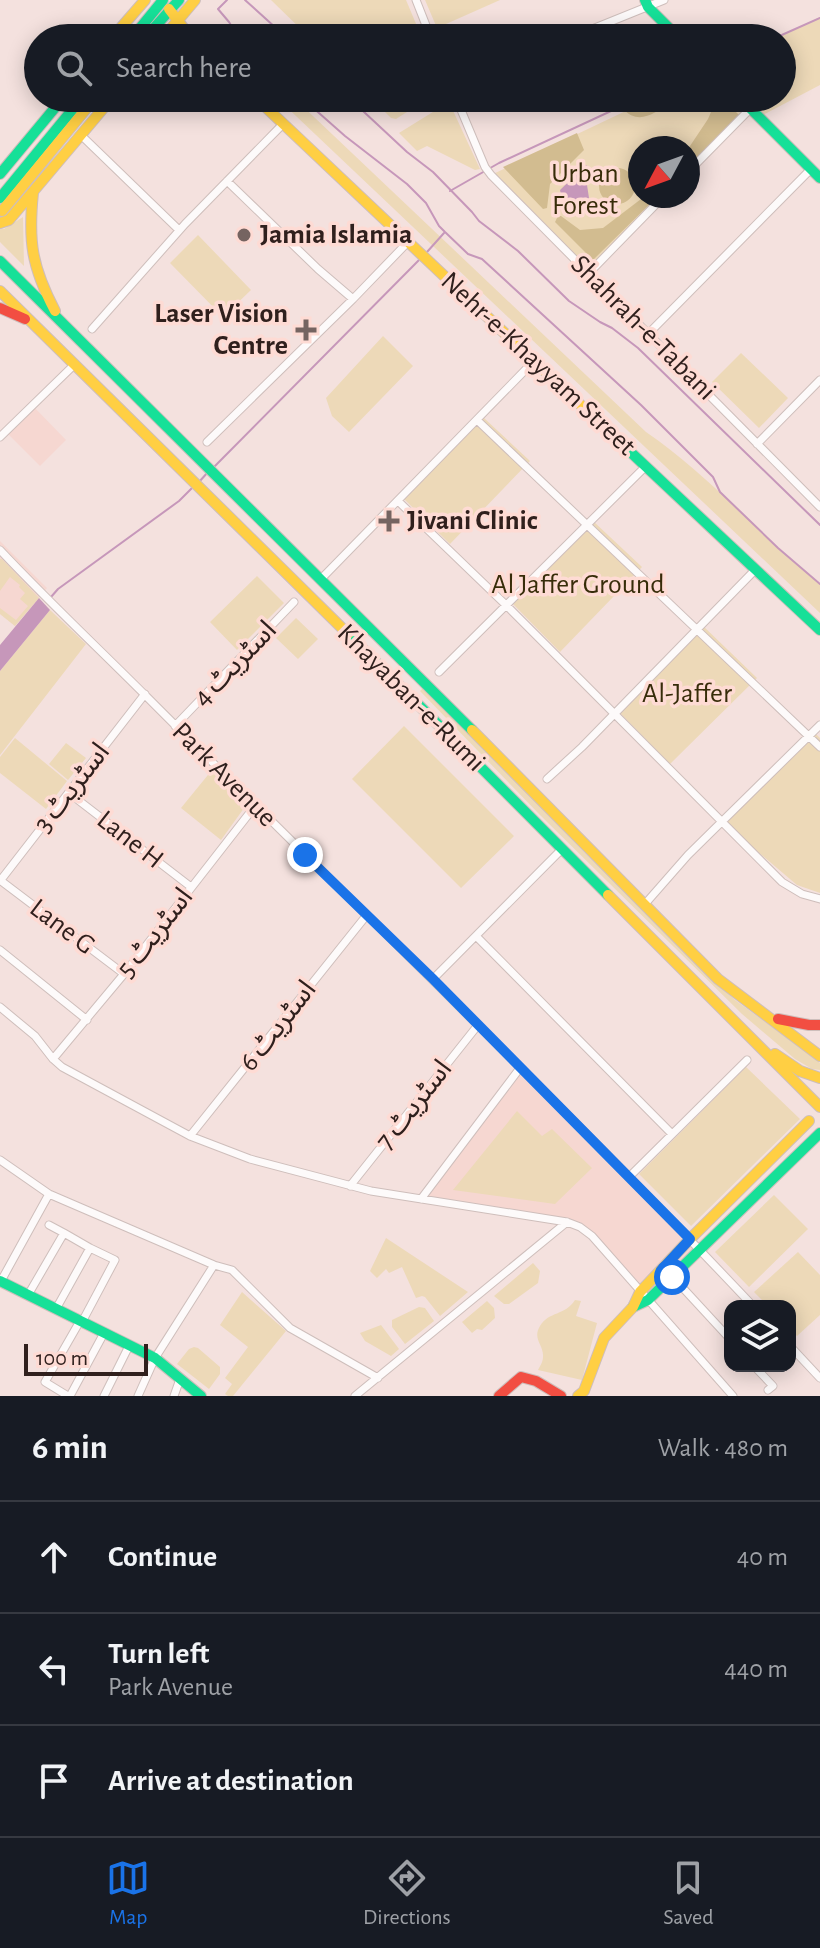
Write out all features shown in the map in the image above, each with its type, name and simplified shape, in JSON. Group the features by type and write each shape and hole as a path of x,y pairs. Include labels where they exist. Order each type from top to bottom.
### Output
{"main road":[{"path":"124,24 145,0"},
{"path":"146,24 166,5 179,0"},
{"path":"175,24 195,0"},
{"path":"646,3 666,24"},
{"path":"166,5 180,24"},
{"path":"154,24 166,5"},
{"path":"0,174 52,112"},
{"path":"0,198 71,112"},
{"path":"84,112 1,217 9,220 100,112"},
{"name":"Nehr-e-Khayyam Street","path":"271,112 820,630"},
{"path":"753,112 820,178"},
{"path":"0,168 11,162"},
{"path":"33,193 29,227 32,256 43,289 60,321"},
{"name":"Khayaban-e-Rumi","path":"0,261 718,979 820,1056"},
{"name":"Khayaban-e-Rumi","path":"0,291 374,659 820,1107"},
{"path":"0,308 33,322"},
{"path":"350,636 362,622"},
{"path":"374,659 387,646"},
{"path":"763,1014 788,1022 820,1025"},
{"path":"755,1041 800,1071 820,1078"},
{"path":"584,1394 604,1338 644,1296 664,1267 690,1239 809,1121"},
{"path":"644,1296 672,1277 820,1133"},
{"path":"0,1281 155,1358 201,1396"},
{"path":"499,1396 521,1377 536,1381 561,1396"}],"street":[{"path":"416,0 425,24"},
{"path":"600,24 646,3 664,0"},
{"name":"Shahrah-e-Tabani","path":"462,112 485,167 820,507"},
{"path":"700,160 747,112"},
{"path":"92,329 179,230 283,124"},
{"path":"85,139 179,230"},
{"path":"648,334 811,169"},
{"path":"227,181 353,299"},
{"path":"589,273 652,208"},
{"path":"207,442 408,242"},
{"path":"320,580 535,360"},
{"path":"0,437 75,364"},
{"path":"757,444 820,380"},
{"path":"477,420 820,747"},
{"path":"439,672 646,466"},
{"path":"398,501 782,882 802,894 820,899"},
{"name":"Park Avenue","path":"0,550 366,916 433,979 747,1300"},
{"path":"547,779 755,570"},
{"name":"اسٹریٹ 4","path":"175,726 294,602"},
{"name":"اسٹریٹ 3","path":"0,881 145,694"},
{"path":"645,904 680,864 820,725"},
{"name":"Lane H","path":"69,793 191,887"},
{"name":"اسٹریٹ 5","path":"53,1059 124,974 255,806"},
{"path":"433,979 562,849"},
{"name":"Lane G","path":"0,881 124,974"},
{"name":"اسٹریٹ 6","path":"190,1136 366,916"},
{"path":"476,936 672,1134"},
{"path":"0,950 87,1020"},
{"path":"0,1007 35,1036 62,1067 190,1136 250,1159 371,1191 567,1222 580,1227 592,1236 733,1396"},
{"name":"اسٹریٹ 7","path":"350,1186 478,1025"},
{"path":"629,1177 747,1060"},
{"path":"421,1199 520,1068"},
{"path":"0,1160 49,1194 232,1270 290,1328 378,1378"},
{"path":"0,1281 49,1194"},
{"path":"358,1395 567,1222"},
{"path":"49,1225 115,1260 45,1382 69,1396 104,1333"},
{"path":"28,1295 64,1233"},
{"path":"56,1309 90,1248"},
{"path":"138,1396 155,1358 214,1265"},
{"path":"664,1267 724,1333"},
{"path":"104,1396 129,1346"},
{"path":"796,1352 820,1378"},
{"path":"760,1372 773,1386 768,1390"},
{"path":"174,1396 180,1379"}],"shaded area":[{"path":"627,112 656,112 641,117"},
{"path":"711,112 736,112 739,115 700,154 700,136 697,136"},
{"path":"577,133 584,150 550,184 547,208 543,209 503,167"},
{"path":"586,165 589,167 589,198 579,208 572,206 560,190"},
{"path":"610,169 628,172 628,200 610,203 600,193 600,179"},
{"path":"629,208 646,208 593,260 555,222 561,216 580,230 603,228"},
{"path":"33,406 66,440 40,466 6,432"},
{"path":"0,541 47,588 15,626 0,614"},
{"path":"39,598 50,610 0,671 0,645"},
{"path":"520,1068 697,1247 645,1298 580,1227 421,1199"}],"green space":[{"path":"271,0 406,0 416,24 296,24"},
{"path":"425,0 500,0 446,24 435,24"},
{"name":"Urban Forest","path":"820,17 820,85 796,98 796,29"},
{"path":"292,112 309,112 646,432 697,472 818,582 820,613"},
{"path":"385,112 407,112 396,119"},
{"path":"433,112 454,112 480,169 475,170 427,146 417,151 399,133"},
{"name":"Urban Forest","path":"624,112 748,112 700,160 700,136 628,136 628,208 652,208 589,273 491,175"},
{"path":"23,217 24,266 0,242 0,228 4,229"},
{"path":"198,235 251,290 223,317 170,263"},
{"path":"383,336 413,366 349,432 332,416 326,398"},
{"path":"741,353 788,398 759,428 712,382"},
{"path":"484,418 530,461 450,544 404,499"},
{"name":"Al Jaffer Ground","path":"593,521 642,567 560,652 513,604"},
{"path":"0,559 39,598 15,626 0,614 0,608 16,620 28,606 20,599 25,593 10,577 0,591"},
{"path":"257,576 284,603 237,650 210,622"},
{"path":"50,610 86,644 0,755 0,671"},
{"path":"296,618 318,639 298,659 276,638"},
{"name":"Al-Jaffer","path":"701,624 757,678 670,764 617,710"},
{"path":"424,687 586,854 735,1000 816,1059 820,1070 795,1059 742,1014 540,815 420,691"},
{"path":"404,726 514,836 461,888 352,779"},
{"path":"815,733 820,738 820,893 797,885 727,821"},
{"path":"15,738 67,781 46,809 0,773 0,757"},
{"path":"66,743 86,758 68,780 49,764"},
{"path":"212,770 247,804 221,840 181,808"},
{"path":"746,1067 800,1119 691,1226 639,1174"},
{"path":"517,1111 542,1136 552,1129 592,1168 555,1204 453,1190"},
{"path":"774,1195 808,1229 749,1287 715,1252"},
{"path":"386,1238 468,1292 440,1316 425,1297 416,1298 402,1267 389,1273 386,1269 377,1278 370,1271"},
{"path":"798,1252 820,1275 820,1315 797,1336 796,1300 762,1300 754,1292"},
{"path":"533,1263 540,1271 538,1283 509,1304 494,1296"},
{"path":"242,1292 286,1331 233,1396 228,1396 225,1394 232,1384 225,1378 248,1347 220,1325"},
{"path":"575,1300 581,1301 576,1316 597,1323 582,1380 538,1370 543,1357 537,1335 540,1326 548,1318 567,1309"},
{"path":"487,1301 494,1308 495,1318 482,1330 472,1333 462,1322"},
{"path":"419,1307 425,1308 434,1321 405,1344 392,1327 392,1320"},
{"path":"381,1325 399,1349 391,1356 365,1341 360,1333"},
{"path":"194,1347 220,1367 220,1374 209,1389 177,1364"}],"waterway":[{"path":"227,0 218,9 230,24"},
{"path":"245,0 272,24"},
{"path":"796,29 820,18"},
{"path":"318,112 407,184 426,203 445,232 468,254 482,259 641,405 713,477 720,492 820,584"},
{"path":"364,112 433,172 479,221 518,251 569,301 638,348 820,525"},
{"path":"450,191 499,163 609,112"},
{"path":"427,252 444,233"},
{"path":"213,468 420,259"},
{"path":"199,482 208,472"},
{"path":"51,597 179,501 194,486"}],"traffic: fast":[{"path":"143,24 163,0"},
{"path":"158,24 179,0"},
{"path":"645,0 665,24"},
{"path":"0,174 51,112"},
{"path":"0,198 71,112"},
{"path":"754,112 820,178"},
{"path":"0,261 472,730"},
{"path":"607,430 820,630"},
{"path":"348,634 608,895"},
{"path":"633,1307 648,1300 820,1133"},
{"path":"0,1281 155,1358 201,1396"}],"traffic: slow":[{"path":"124,24 145,0"},
{"path":"175,24 195,0"},
{"path":"169,9 180,24"},
{"path":"2,211 83,112"},
{"path":"0,223 9,220 100,112"},
{"path":"271,112 607,430"},
{"path":"33,193 31,226 34,254 41,281 55,311"},
{"path":"0,291 348,634"},
{"path":"472,730 718,979 820,1056"},
{"path":"608,895 820,1107"},
{"path":"775,1054 800,1071 820,1078"},
{"path":"578,1396 584,1391 604,1338 633,1307 640,1292 809,1121"}],"traffic: jam":[{"path":"0,308 25,319"},
{"path":"778,1019 820,1025"},
{"path":"499,1396 521,1377 536,1381 561,1396"}],"place":[{"name":"Jamia Islamia","path":"244,235"},
{"name":"Laser Vision Centre","path":"306,330"},
{"name":"Jivani Clinic","path":"389,521"}],"route":[{"path":"305,855 433,979 690,1239 664,1267 672,1277"}]}
